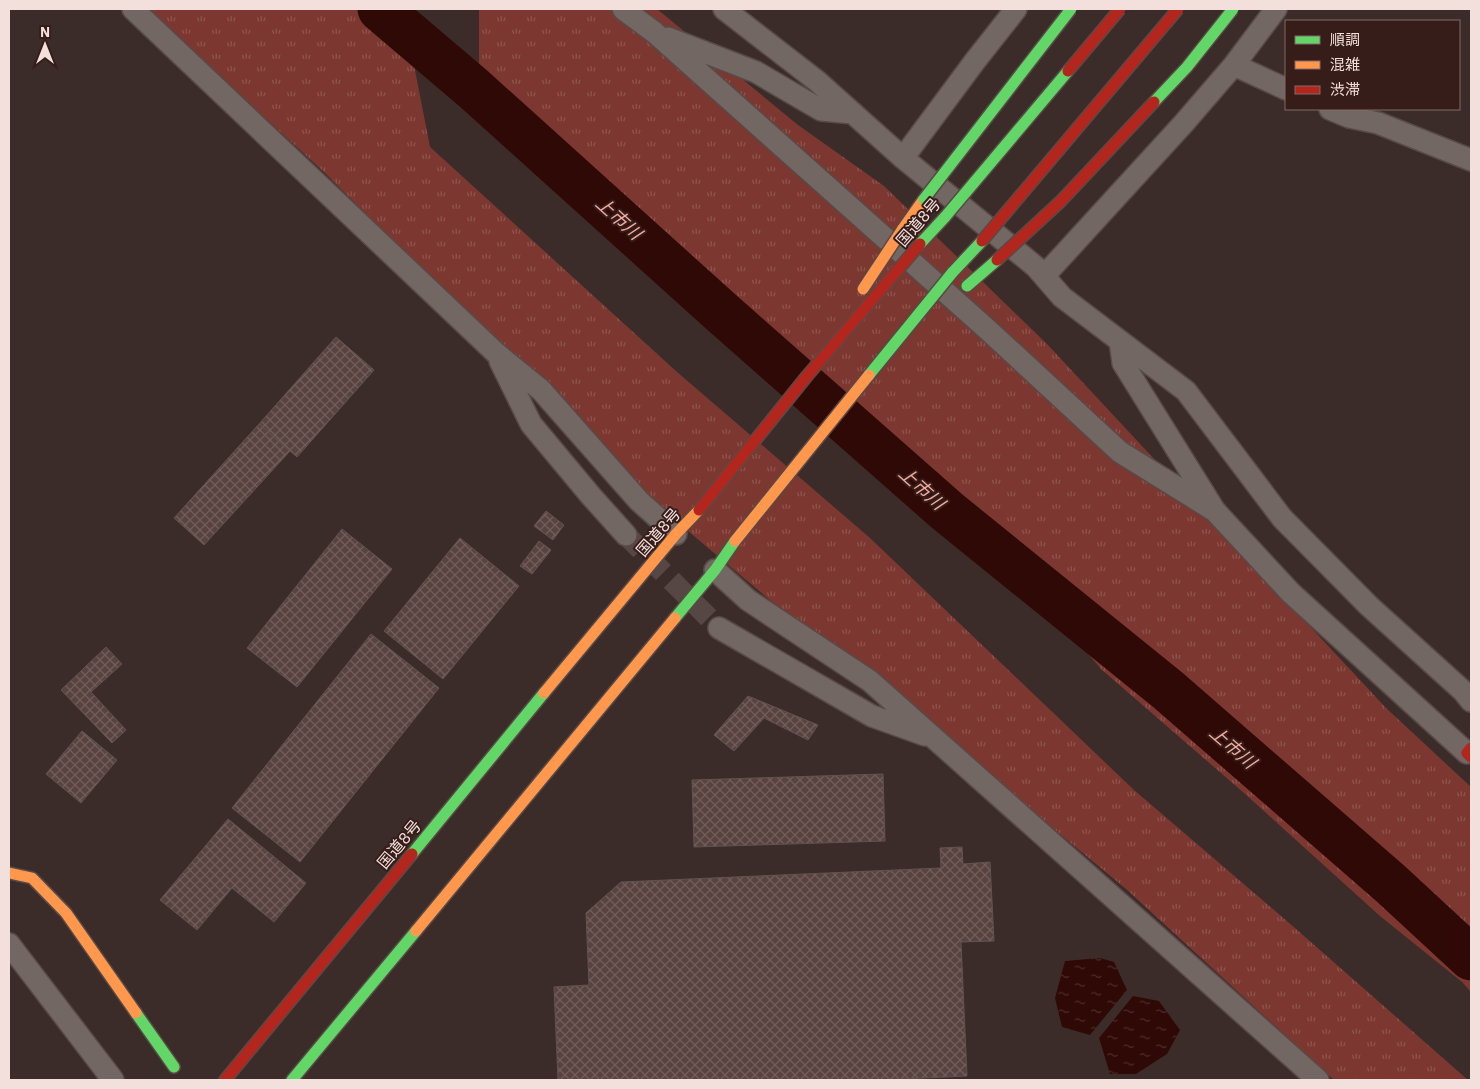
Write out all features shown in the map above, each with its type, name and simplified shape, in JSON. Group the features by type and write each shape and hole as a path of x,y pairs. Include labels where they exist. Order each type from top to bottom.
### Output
{"main road":[{"path":"807,376 852,305 924,199 1071,9"},
{"name":"国道8号","path":"225,1080 676,534 699,510 807,376 945,217 1120,9"},
{"path":"292,1080 715,570 735,541 952,273 982,242 1178,9"},
{"path":"946,306 1061,201 1187,67 1233,9"},
{"path":"842,408 912,340"},
{"path":"9,872 32,878 66,912 174,1067"}],"street":[{"path":"133,9 496,354 541,390 639,501 676,534"},
{"path":"623,9 654,32 988,330 1120,452 1215,511"},
{"path":"903,158 974,61 1016,9"},
{"path":"1044,276 1184,124 1234,65 1276,9"},
{"path":"738,13 903,158 1036,267 1062,297 1186,391 1282,518 1369,606 1463,691 1471,701"},
{"path":"654,32 756,72 820,110 853,113"},
{"path":"1234,65 1285,88"},
{"path":"1332,110 1349,117 1378,123 1471,160"},
{"path":"1120,341 1124,363 1215,511 1291,593 1470,753"},
{"path":"496,354 531,424 626,535"},
{"path":"715,570 748,600 870,681 1318,1080"},
{"path":"719,628 872,716 934,738"},
{"path":"9,944 113,1080"}],"green space":[{"path":"146,9 403,9 430,147 677,372 870,538 1134,790 1468,1080 1334,1080 1126,889 948,741 790,617 650,499 324,172"},
{"path":"479,9 657,9 798,125 884,186 1047,344 1386,708 1471,787 1471,992 1462,982 1380,916 1244,793 1101,669 938,473 738,338 479,80"}],"water":[{"path":"1100,958 1114,962 1127,990 1090,1035 1062,1027 1055,998 1065,961"},
{"path":"1133,996 1159,1001 1180,1030 1167,1054 1136,1074 1110,1074 1099,1038"}],"building":[{"path":"336,337 374,370 297,457 259,424"},
{"path":"259,424 290,451 204,545 174,518"},
{"path":"546,511 564,525 553,540 534,526"},
{"path":"342,529 392,569 297,687 247,648"},
{"path":"460,538 519,586 443,679 384,631"},
{"path":"539,541 551,550 532,574 520,566"},
{"path":"371,634 439,688 300,862 232,808"},
{"path":"106,647 122,664 91,692 126,730 112,743 61,690"},
{"path":"748,696 818,725 808,740 764,718 734,751 714,735"},
{"path":"82,731 117,760 81,803 46,774"},
{"path":"883,774 885,841 694,847 692,780"},
{"path":"228,819 306,883 274,922 232,888 197,930 160,900"},
{"path":"962,847 963,864 990,862 994,941 961,942 967,1076 882,1080 558,1080 554,987 589,985 586,913 621,882 941,868 940,848"}],"waterway":[{"name":"上市川","path":"380,9 474,89 719,310 947,511 1168,690 1391,884 1471,958"}],"tunnel":[{"path":"626,535 719,628"}],"traffic: fast":[{"path":"924,199 1071,9"},
{"path":"1154,102 1187,67 1233,9"},
{"path":"945,217 1068,71"},
{"path":"920,244 945,217"},
{"path":"952,273 982,241"},
{"path":"967,286 997,260"},
{"path":"869,375 952,273"},
{"path":"675,618 715,570 735,541"},
{"path":"412,854 544,693"},
{"path":"292,1080 416,931"},
{"path":"136,1013 174,1067"}],"traffic: slow":[{"path":"902,230 924,199"},
{"path":"863,289 902,230"},
{"path":"735,541 869,375"},
{"path":"544,693 676,534 699,510"},
{"path":"416,931 675,618"},
{"path":"9,873 32,878 66,913 136,1013"}],"traffic: jam":[{"path":"1068,71 1120,9"},
{"path":"982,241 1178,9"},
{"path":"997,260 1061,201 1154,102"},
{"path":"699,510 807,376 920,244"},
{"path":"1471,748 1467,753 1471,757"},
{"path":"225,1080 412,854"}]}
